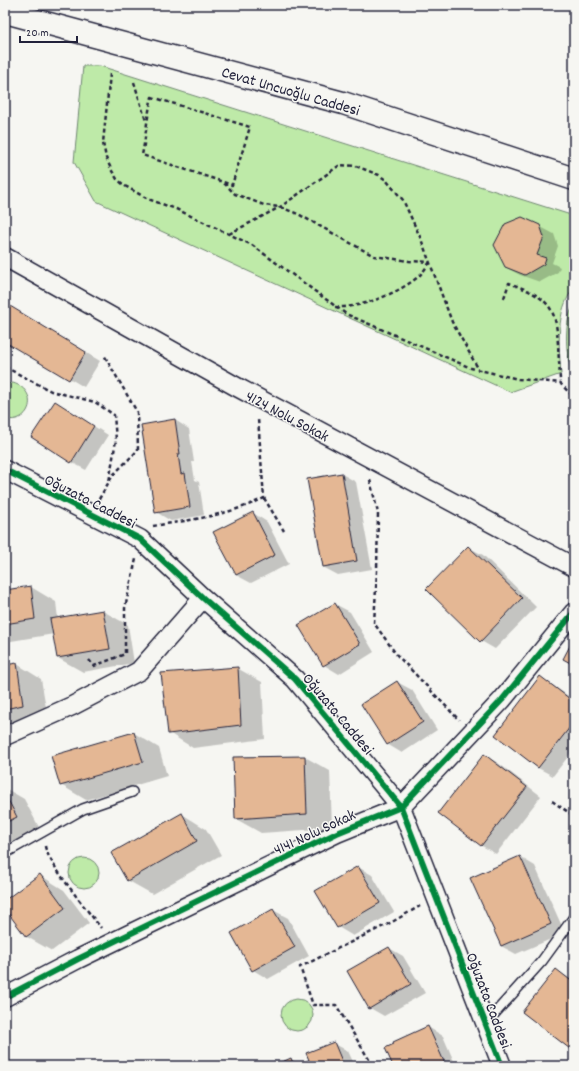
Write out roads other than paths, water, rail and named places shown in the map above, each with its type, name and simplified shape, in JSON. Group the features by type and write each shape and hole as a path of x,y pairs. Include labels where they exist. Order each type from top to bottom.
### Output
{"street":[{"name":"Cevat Uncuoğlu Caddesi","path":"5,12 344,104 574,179"},
{"name":"4124 Nolu Sokak","path":"5,257 256,398 574,567"},
{"name":"Oğuzata Caddesi","path":"5,470 140,539 202,598 295,679 401,807 502,1066"},
{"path":"5,736 72,706 139,671 202,598"},
{"name":"4141 Nolu Sokak","path":"5,997 78,958 112,943 337,833 401,807 502,700 574,612"}],"lane":[{"path":"5,853 84,809 132,792"},
{"path":"486,1023 542,961 574,917"}]}
